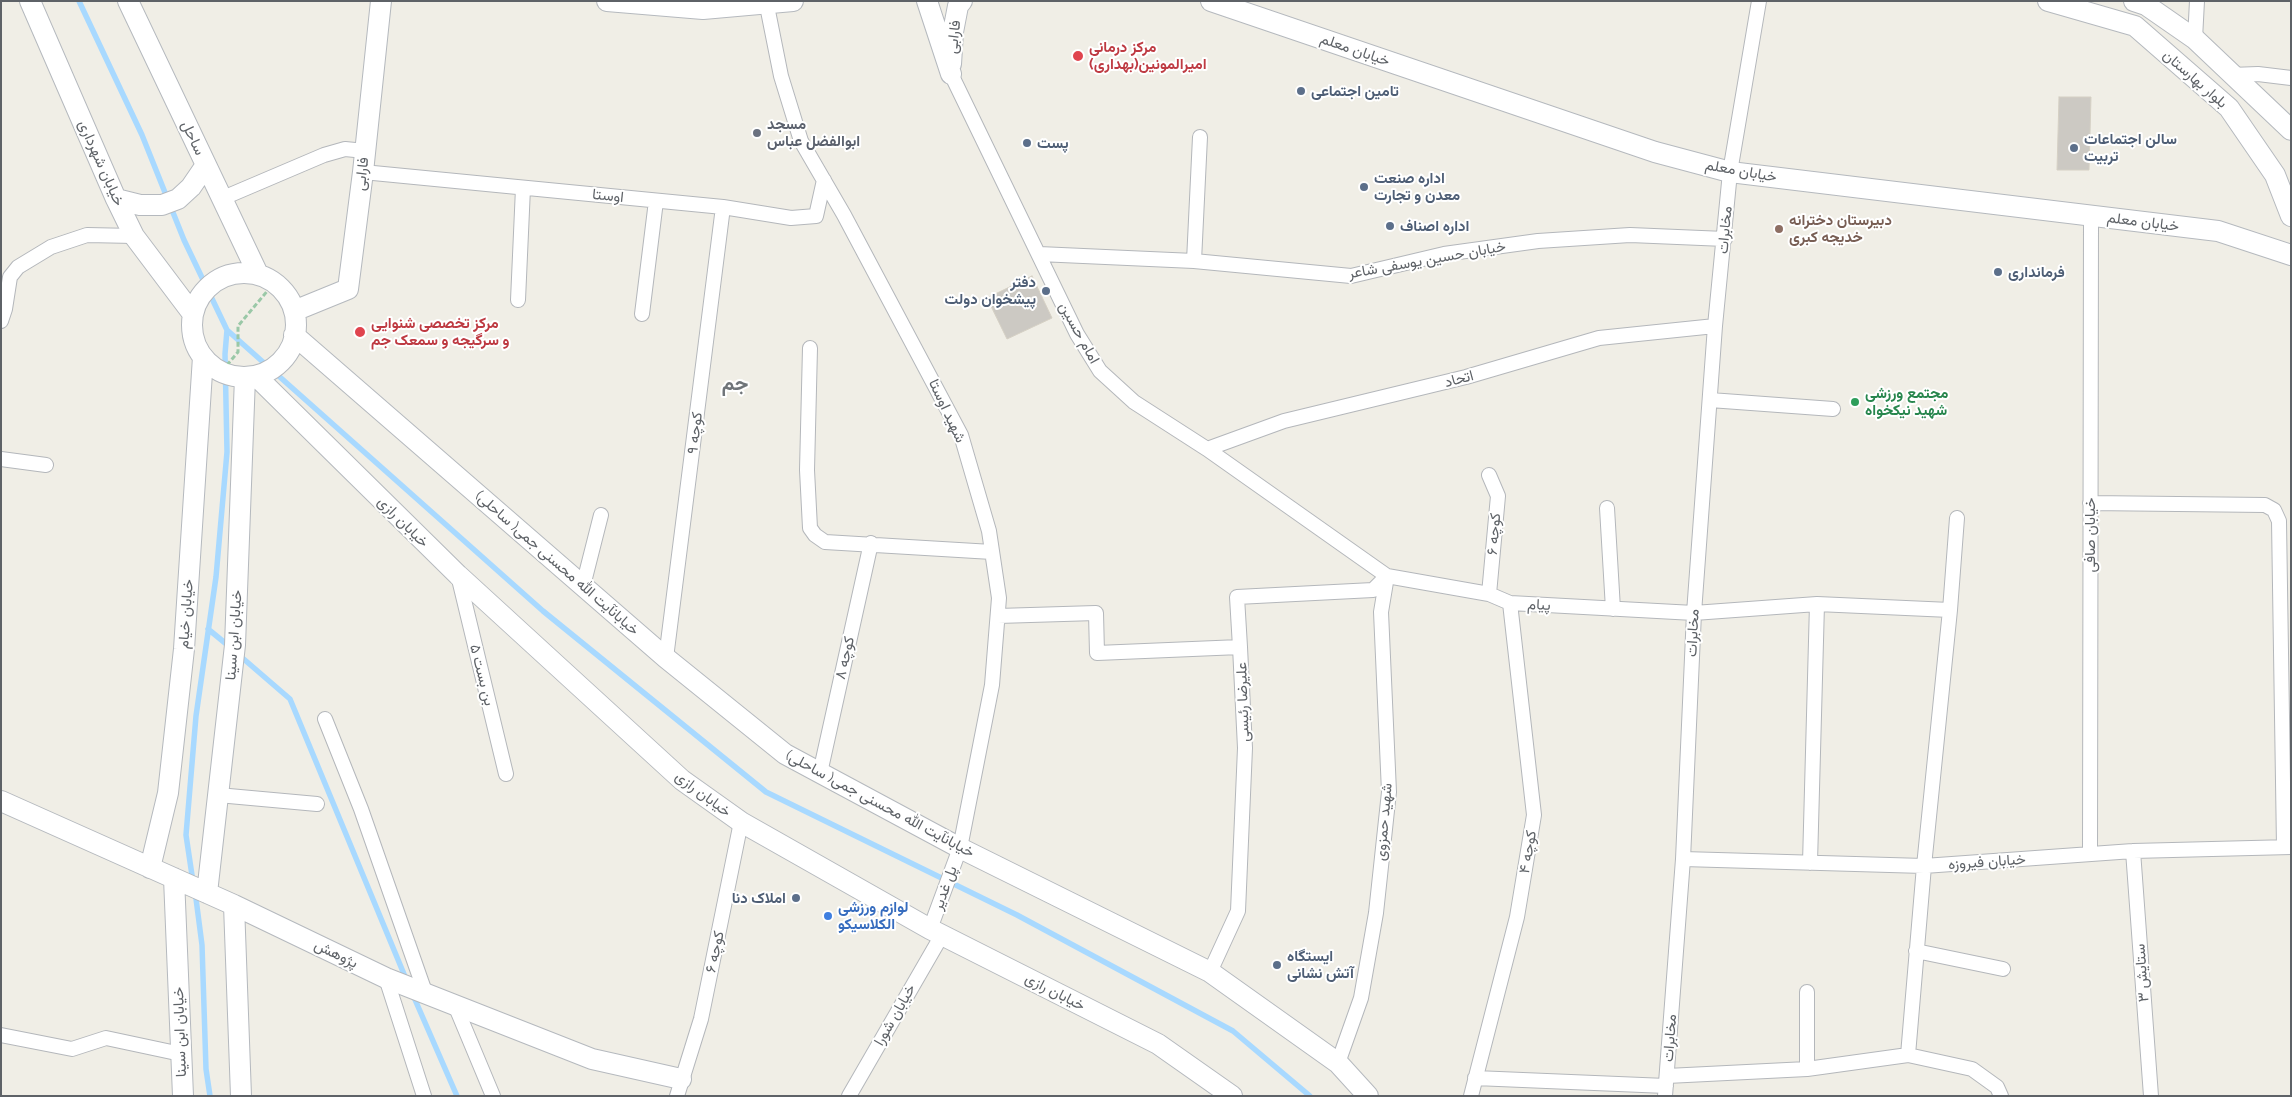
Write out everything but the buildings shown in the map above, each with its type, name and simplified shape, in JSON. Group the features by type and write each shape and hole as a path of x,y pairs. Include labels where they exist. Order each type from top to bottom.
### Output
{"main road":[{"name":"خیابان شهرداری","path":"30,1 134,236 192,313"},
{"name":"ساحل","path":"128,1 223,198 266,278 284,291 294,311"},
{"name":"فارابی","path":"294,311 348,289 363,172 381,1"},
{"path":"607,1 703,9 793,1"},
{"name":"امام حسین","path":"927,1 951,74"},
{"name":"فارابی","path":"951,74 953,32 958,6 962,1"},
{"name":"خیابان معلم","path":"1211,1 1655,152 1730,172 2218,231 2291,256"},
{"name":"بلوار بهارستان","path":"2048,1 2135,26 2229,108 2283,175 2291,216"},
{"name":"بلوار بهارستان","path":"2134,1 2146,5 2195,39 2291,130"},
{"path":"116,199 140,205 162,205 178,199 191,187 206,166"},
{"path":"266,278 243,272 231,274 216,280 202,293 192,313 193,337 212,364 251,377 278,366 287,355 294,334 294,311"},
{"name":"خیابانآیت الله محسنی جمی( ساحلی)","path":"294,334 666,658 785,754 960,848 1210,972 1338,1063 1368,1096"},
{"name":"خیابان خیام","path":"150,868 168,793 212,364"},
{"name":"خیابان رازی","path":"251,377 458,575 682,780 742,822 936,932 1158,1044 1232,1096"},
{"name":"خیابان ابن سینا","path":"206,893 236,645 251,377"},
{"name":"پژوهش","path":"1,800 234,905 391,980 592,1059 679,1088"},
{"name":"خیابان ابن سینا","path":"174,878 183,1096"},
{"path":"234,905 241,1096"}],"street":[{"name":"مخابرات","path":"1666,1086 1683,858 1694,613 1715,326 1725,239 1730,172 1759,1"},
{"path":"2195,39 2197,1"},
{"name":"شهید اوستا","path":"766,3 781,76 801,141 915,345 961,435 989,531 999,598 992,685 960,848"},
{"name":"امام حسین","path":"951,74 1077,334 1100,370 1134,402 1207,449 1387,576"},
{"path":"2231,75 2258,74 2291,78"},
{"path":"1194,261 1200,137"},
{"path":"223,198 324,155 345,149 365,150"},
{"name":"اوستا","path":"363,172 723,207 791,218 816,216 824,180"},
{"path":"518,300 523,188"},
{"path":"642,314 656,201"},
{"name":"کوچه ۹","path":"666,658 723,207"},
{"name":"خیابان صافی","path":"2090,215 2090,854"},
{"path":"1,321 5,309 5,277 18,267 51,247 87,235 134,236"},
{"name":"خیابان حسین یوسفی شاعر","path":"1039,254 1194,261 1351,276 1444,254 1538,241 1630,235 1725,239"},
{"name":"اتحاد","path":"1207,449 1284,422 1466,377 1599,338 1715,326"},
{"path":"810,348 807,470 810,528 815,535 825,542 871,543 992,552"},
{"path":"1710,400 1832,408"},
{"path":"1,459 46,465"},
{"name":"کوچه ۶","path":"1488,476 1498,496 1489,594"},
{"path":"2090,503 2265,505 2274,510 2279,521 2288,846"},
{"path":"1607,508 1612,609"},
{"path":"583,586 601,515"},
{"path":"1908,1055 1957,518"},
{"name":"کوچه ۸","path":"820,773 871,543"},
{"name":"بن بست ۵","path":"458,575 506,774"},
{"path":"1240,647 1237,597 1373,590 1387,576"},
{"name":"پیام","path":"1387,576 1489,594 1510,603 1694,613 1817,604 1950,610"},
{"name":"شهید حمزوی","path":"1338,1063 1361,998 1376,913 1389,792 1381,612 1387,576"},
{"name":"کوچه ۴","path":"1471,1096 1517,917 1534,815 1510,603"},
{"path":"1810,863 1817,604"},
{"name":"علیرضا رئیسی","path":"998,616 1096,613 1097,653 1240,647 1244,748 1238,911 1210,972"},
{"path":"325,720 368,827 424,992"},
{"path":"218,795 317,804"},
{"name":"کوچه ۶","path":"679,1088 701,1019 742,822"},
{"name":"خیابان فیروزه","path":"1683,858 1924,866 2133,851 2288,846"},
{"name":"پل غدیر","path":"936,932 960,848"},
{"name":"ستایش ۳","path":"2133,851 2151,1096"},
{"name":"خیابان شورا","path":"849,1096 936,932"},
{"path":"1916,951 2003,969"},
{"path":"391,980 424,1096"},
{"path":"1807,1069 1808,992"},
{"path":"455,1005 493,1096"},
{"path":"1,1035 72,1049 106,1038 181,1054"},
{"path":"1475,1078 1666,1086 1908,1055 1972,1069 1997,1087 2001,1096"}],"path":[{"path":"212,364 238,352 238,326 266,278"}],"waterway":[{"path":"79,1 142,135 184,240 227,330 543,611 766,792 1017,915 1233,1031 1310,1096"},
{"path":"193,882 186,835 196,716 216,577 227,452 225,354 227,330"},
{"path":"208,629 230,647"},
{"path":"239,655 290,699 406,979"},
{"path":"195,891 202,945 206,1069 210,1096"},
{"path":"413,995 457,1096"}],"place":[{"name":"مرکز درمانی امیرالمونین(بهداری)","path":"1078,56"},
{"name":"تامین اجتماعی","path":"1301,91"},
{"name":"مسجد ابوالفضل عباس","path":"757,133"},
{"name":"پست","path":"1027,143"},
{"name":"سالن اجتماعات تربیت","path":"2074,148"},
{"name":"اداره صنعت معدن و تجارت","path":"1364,187"},
{"name":"اداره اصناف","path":"1390,226"},
{"name":"دبیرستان دخترانه خدیجه کبری","path":"1779,229"},
{"name":"فرمانداری","path":"1998,272"},
{"name":"دفتر پیشخوان دولت","path":"1046,291"},
{"name":"مرکز تخصصی شنوایی و سرگیجه و سمعک جم","path":"360,332"},
{"name":"مجتمع ورزشی شهید نیکخواه","path":"1855,402"},
{"name":"املاک دنا","path":"796,898"},
{"name":"لوازم ورزشی الکلاسیکو","path":"828,916"},
{"name":"ایستگاه آتش نشانی","path":"1277,965"}],"district":[{"name":"جم","path":"735,384"}]}
